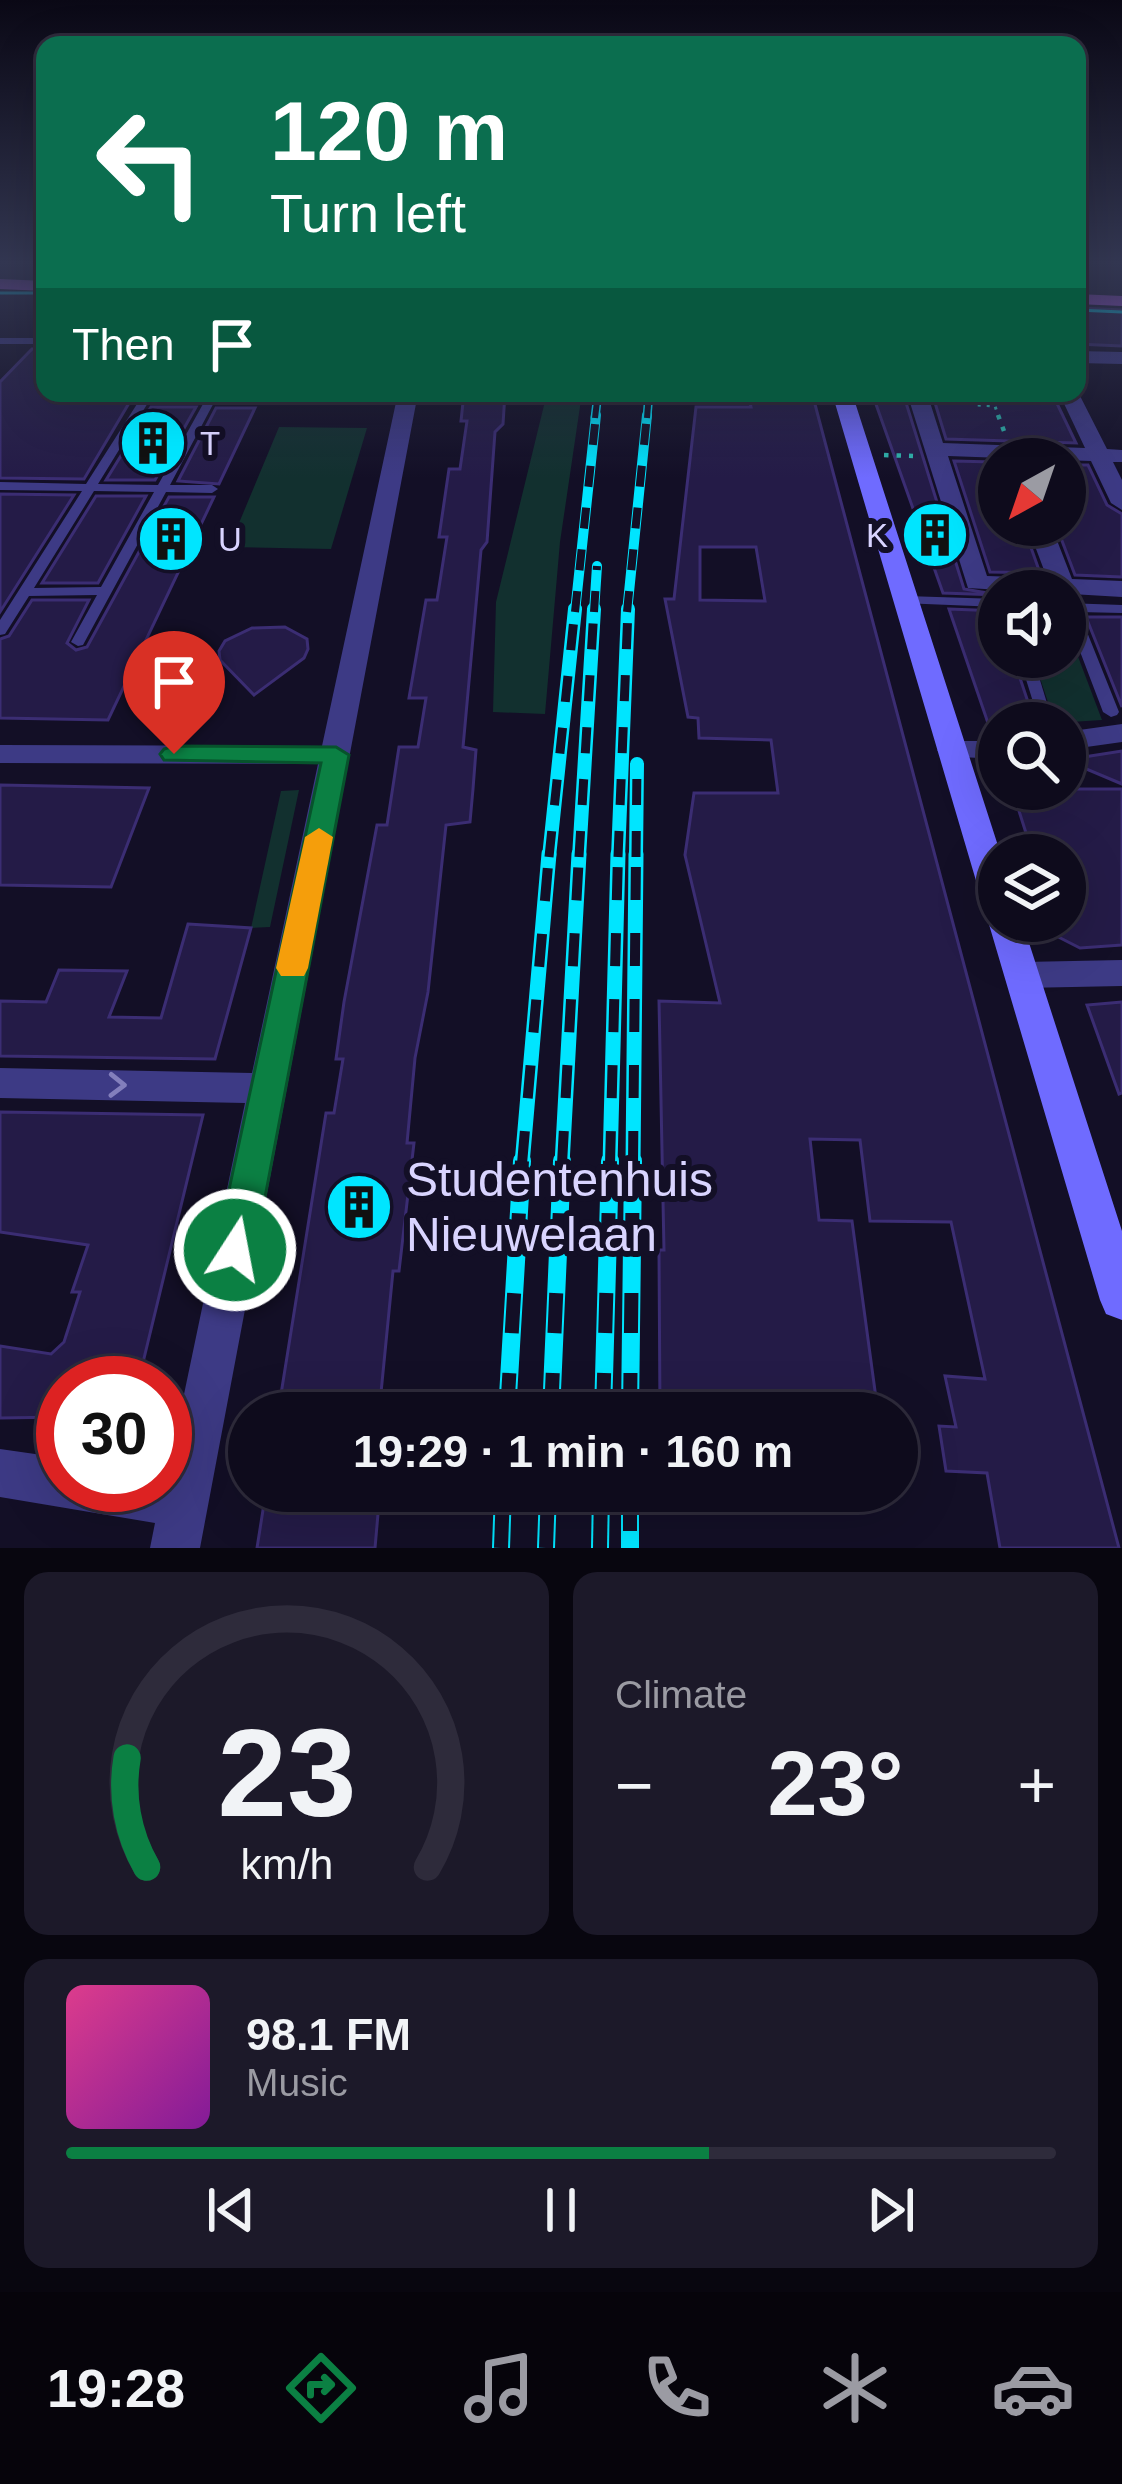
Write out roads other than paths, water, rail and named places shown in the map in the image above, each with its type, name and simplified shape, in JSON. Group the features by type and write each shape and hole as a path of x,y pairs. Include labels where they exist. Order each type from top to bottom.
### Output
{"main road":[{"path":"845,402 978,834"},
{"path":"1012,942 1122,1300"}],"street":[{"path":"1086,357 1122,358"},
{"path":"146,1512 179,1525 406,402"},
{"path":"920,402 978,583"},
{"path":"1056,402 1077,446 1105,453 1122,447"},
{"path":"1074,402 1105,453 1122,503"},
{"path":"933,449 978,452"},
{"path":"1086,596 1122,589"},
{"path":"1086,726 1116,722"},
{"path":"952,750 978,750"},
{"path":"0,754 336,755"},
{"path":"1023,975 1122,973"},
{"path":"0,1083 268,1088"},
{"path":"0,1473 36,1479"}],"lane":[{"path":"0,340 36,341"},
{"path":"0,631 143,402"},
{"path":"78,641 209,402"},
{"path":"0,486 212,489"},
{"path":"24,592 105,592"},
{"path":"906,600 978,602"},
{"path":"1086,603 1122,609"},
{"path":"1086,649 1116,722"}],"railway":[{"path":"595,418 597,402"},
{"path":"647,418 648,402"},
{"path":"575,612 596,415"},
{"path":"627,612 647,415"},
{"path":"594,612 597,566"},
{"path":"549,857 575,609"},
{"path":"579,857 594,609"},
{"path":"618,857 628,609"},
{"path":"636,857 637,764"},
{"path":"522,1164 549,854"},
{"path":"562,1164 579,854"},
{"path":"610,1164 618,854"},
{"path":"633,1164 636,854"},
{"path":"508,1392 522,1161"},
{"path":"552,1392 562,1161"},
{"path":"604,1392 610,1161"},
{"path":"630,1392 633,1161"},
{"path":"501,1548 502,1512"},
{"path":"546,1548 547,1512"},
{"path":"600,1548 601,1512"},
{"path":"630,1512 630,1548"}],"place":[{"name":"T","path":"153,443"},
{"name":"K","path":"935,535"},
{"name":"U","path":"171,539"},
{"name":"Studentenhuis Nieuwelaan","path":"359,1207"}]}
